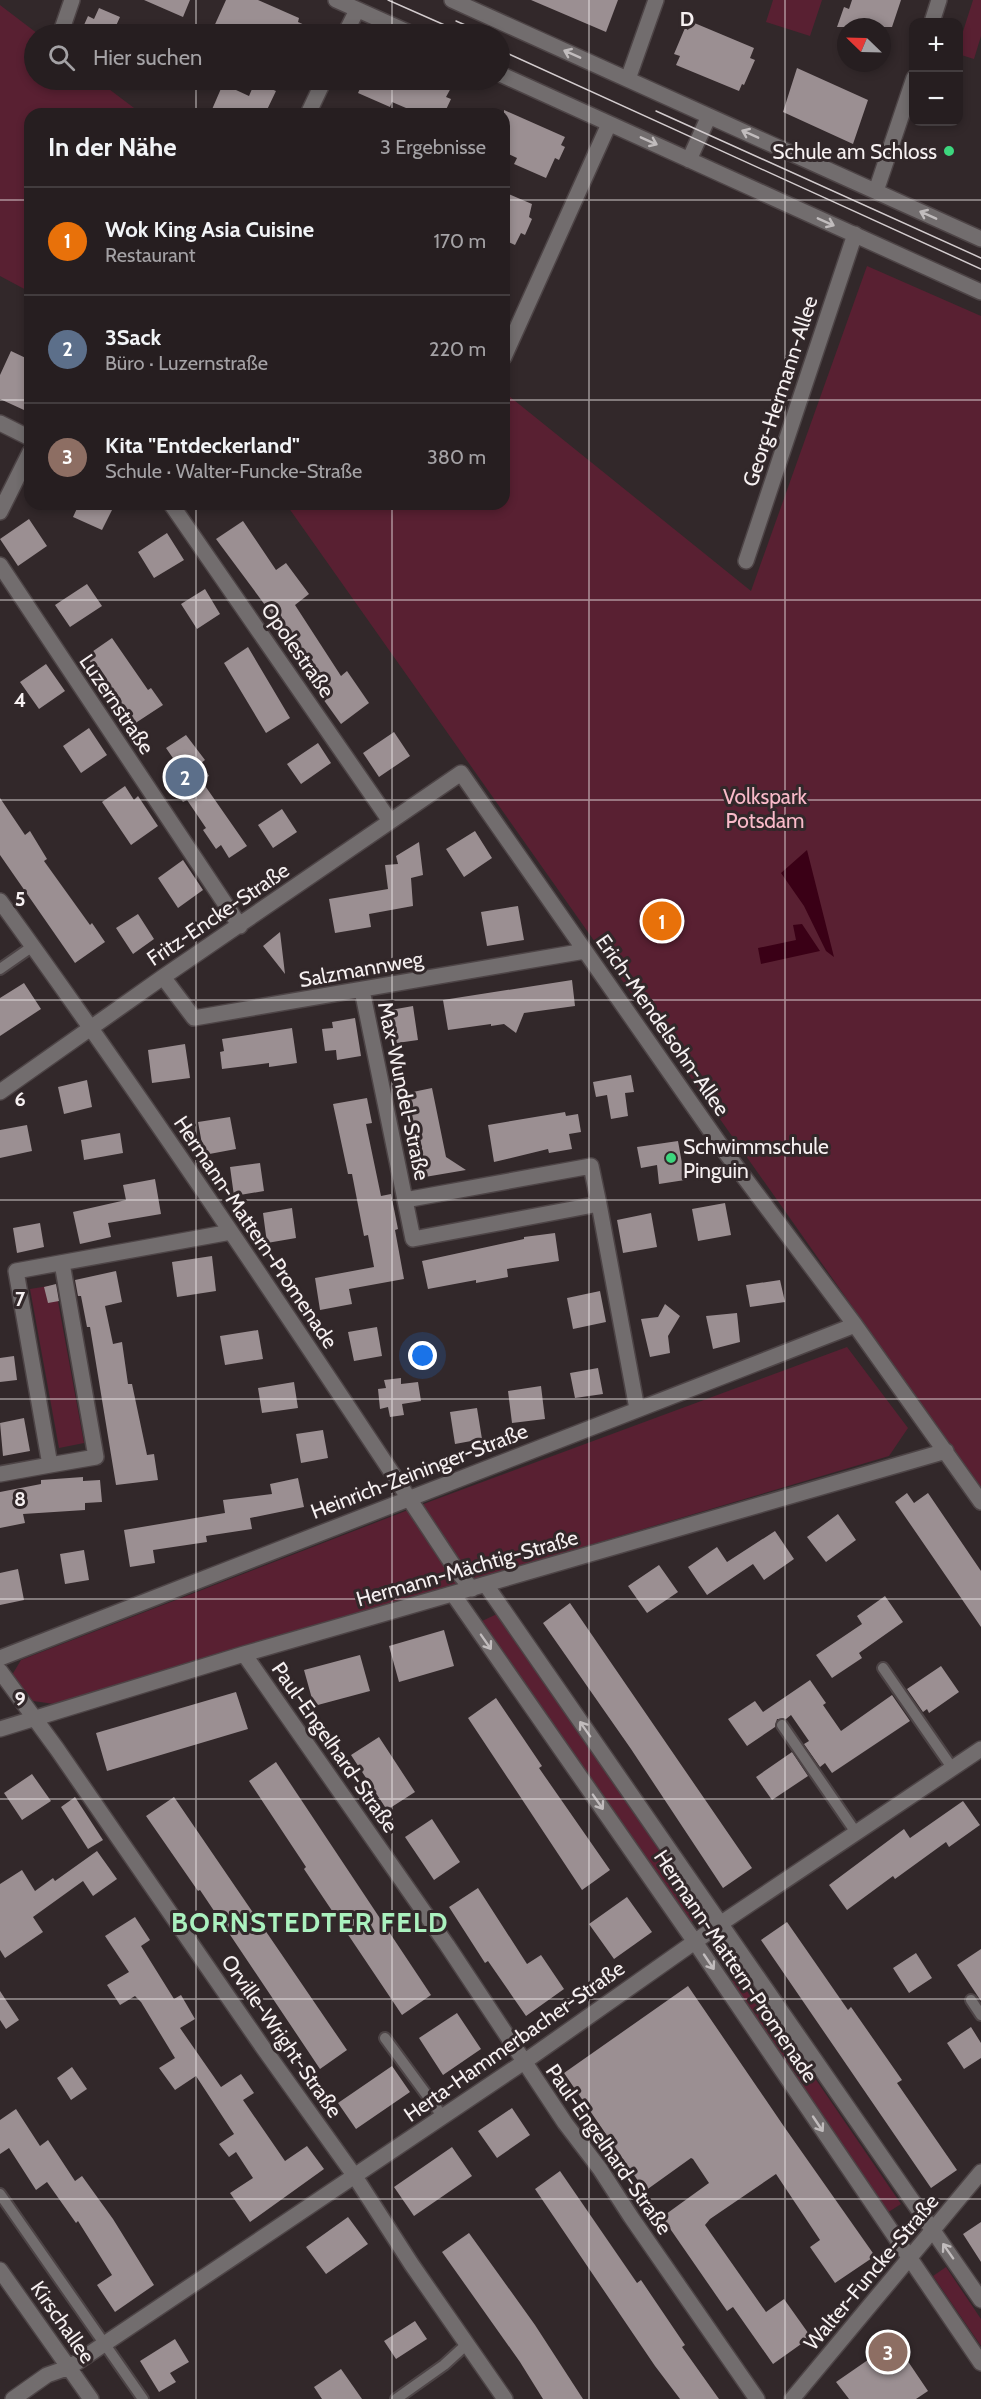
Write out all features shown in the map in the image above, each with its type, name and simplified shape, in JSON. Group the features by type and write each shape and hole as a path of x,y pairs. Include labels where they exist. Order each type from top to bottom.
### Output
{"street":[{"path":"64,24 72,0"},
{"path":"336,0 360,5 394,24"},
{"path":"452,0 505,24"},
{"path":"628,80 656,0"},
{"path":"933,18 939,0"},
{"path":"350,24 360,5"},
{"path":"510,26 981,238"},
{"path":"510,78 981,292"},
{"path":"311,108 319,90"},
{"path":"876,192 909,93"},
{"path":"689,160 709,116"},
{"path":"510,344 609,123"},
{"name":"Georg-Hermann-Allee","path":"746,561 855,234"},
{"path":"0,423 24,435"},
{"path":"0,512 24,464"},
{"name":"Opolestraße","path":"175,510 390,821"},
{"name":"Luzernstraße","path":"0,565 240,926"},
{"name":"Fritz-Encke-Straße","path":"0,1092 461,773"},
{"name":"Erich-Mendelsohn-Allee","path":"461,773 726,1153 855,1325 981,1502"},
{"name":"Hermann-Mattern-Promenade","path":"0,902 92,1027 457,1571 479,1587 720,1924 981,2300"},
{"name":"Salzmannweg","path":"164,977 194,1018 585,951"},
{"name":"Max-Wundel-Straße","path":"362,990 413,1239 598,1204"},
{"name":"Max-Wundel-Straße","path":"405,1200 591,1166 637,1409"},
{"path":"50,1465 16,1271 231,1232"},
{"path":"0,1474 96,1457 62,1263"},
{"name":"Heinrich-Zeininger-Straße","path":"0,1658 855,1325"},
{"name":"Hermann-Mächtig-Straße","path":"0,1729 244,1654 946,1451"},
{"name":"Hermann-Mattern-Promenade","path":"453,1594 695,1942 981,2363"},
{"name":"Paul-Engelhard-Straße","path":"244,1654 441,1936 524,2062 757,2399"},
{"name":"Orville-Wright-Straße","path":"0,1671 354,2175 412,2265 505,2399"},
{"name":"Herta-Hammerbacher-Straße","path":"13,2399 47,2375 70,2367 443,2117 720,1924 981,1749"},
{"name":"Walter-Funcke-Straße","path":"792,2399 981,2172"},
{"name":"Kirschallee","path":"0,2270 91,2399"}],"lane":[{"path":"0,969 33,946"},
{"path":"883,1668 953,1769"},
{"path":"782,1725 857,1834"},
{"path":"971,2000 981,2015"},
{"path":"385,2038 443,2117"},
{"path":"0,2194 143,2399"},
{"path":"396,2399 444,2365 467,2344"}],"green space":[{"path":"773,0 822,0 810,36 766,22"},
{"path":"973,0 981,0 981,36 974,59 963,56 963,31"},
{"path":"0,5 25,24 24,90 110,90 134,108 24,108 24,289 0,276"},
{"name":"Volkspark Potsdam","path":"867,266 981,316 981,1489 290,510 510,510 510,397 751,591"},
{"path":"55,1285 84,1443 59,1448 30,1289"},
{"path":"847,1347 908,1428 889,1456 54,1704 33,1701 12,1675 21,1660 434,1500"},
{"path":"497,1614 703,1914 690,1923 482,1621"},
{"path":"743,1973 901,2204 887,2213 730,1982"},
{"path":"946,2267 981,2319 981,2346 933,2276"}],"shaded area":[{"path":"807,850 834,957 826,951 804,906 781,873"},
{"path":"802,924 820,951 761,964 758,948 796,940 793,925"}],"building":[{"path":"144,0 190,0 183,17"},
{"path":"226,0 258,0 299,18 298,22 302,24 215,24"},
{"path":"531,0 618,0 606,32"},
{"path":"852,0 901,0 892,27 891,18 840,18 844,7 849,9"},
{"path":"99,8 120,17 117,24 84,24 88,16 94,19"},
{"path":"692,22 754,48 750,58 755,60 739,91 676,65 680,56 674,54 685,28 688,30"},
{"path":"797,68 868,100 853,144 783,112"},
{"path":"220,90 236,90 249,96 252,90 276,91 268,108 213,108"},
{"path":"359,90 450,90 446,97 451,99 447,108 406,108 392,102 390,107 358,93"},
{"path":"510,113 565,137 561,145 565,147 559,160 555,158 546,178 514,164 517,158 510,155"},
{"path":"510,195 532,204 529,217 532,219 525,235 521,233 515,245 510,243"},
{"path":"11,351 24,357 24,410 0,399 0,375"},
{"path":"76,510 112,510 102,530 73,517"},
{"path":"29,519 47,546 18,566 0,539"},
{"path":"243,521 276,570 286,563 309,594 295,605 341,676 347,671 369,703 341,724 318,692 320,690 289,641 291,640 216,539"},
{"path":"167,533 184,560 154,578 138,552"},
{"path":"87,584 102,606 70,627 55,605"},
{"path":"205,589 220,614 197,629 181,604"},
{"path":"112,638 148,690 151,688 163,705 134,724 86,656"},
{"path":"248,647 290,718 266,733 224,663"},
{"path":"46,664 65,691 39,709 20,682"},
{"path":"89,728 107,755 81,773 63,746"},
{"path":"394,732 410,756 379,777 363,753"},
{"path":"186,735 205,760 201,763 209,776 201,780 247,846 229,858 221,845 216,849 203,830 206,828 187,800 183,802 165,778 176,771 171,763 175,761 166,748"},
{"path":"318,743 331,763 301,784 287,764"},
{"path":"125,786 134,800 138,796 158,826 131,845 102,802"},
{"path":"0,798 25,835 30,831 47,859 44,861 105,942 75,963 0,855"},
{"path":"282,809 297,832 273,848 258,825"},
{"path":"475,831 492,858 464,877 446,849"},
{"path":"419,842 423,875 411,878 413,906 369,914 371,927 335,933 329,899 388,889 385,865 398,864 396,856"},
{"path":"183,860 203,890 178,908 158,878"},
{"path":"518,906 524,940 487,946 481,912"},
{"path":"138,914 154,939 133,954 116,928"},
{"path":"280,932 285,974 263,946"},
{"path":"572,980 575,1006 524,1013 516,1033 504,1024 448,1030 443,1000"},
{"path":"24,983 41,1009 0,1036 0,998"},
{"path":"413,1006 418,1040 390,1044 385,1011"},
{"path":"355,1018 361,1056 337,1060 336,1050 325,1051 322,1029 333,1028 332,1022"},
{"path":"292,1028 297,1063 269,1067 269,1063 222,1069 220,1052 224,1051 222,1039"},
{"path":"185,1044 190,1078 152,1083 148,1050"},
{"path":"631,1075 634,1092 625,1093 628,1116 611,1119 607,1095 596,1097 593,1082"},
{"path":"87,1080 92,1107 64,1114 58,1087"},
{"path":"432,1088 446,1157 466,1170 419,1178 403,1094"},
{"path":"367,1098 372,1123 366,1124 381,1196 391,1194 404,1279 349,1289 352,1304 320,1310 315,1278 374,1267 368,1235 364,1236 352,1174 348,1174 333,1104"},
{"path":"565,1112 566,1116 578,1114 581,1132 569,1134 572,1149 549,1153 548,1149 494,1162 488,1125"},
{"path":"230,1117 236,1149 204,1155 198,1122"},
{"path":"27,1125 32,1151 0,1158 0,1130"},
{"path":"120,1133 123,1153 84,1160 81,1140"},
{"path":"678,1141 685,1180 659,1184 657,1165 641,1168 637,1147"},
{"path":"260,1163 264,1191 234,1196 230,1167"},
{"path":"155,1179 161,1214 108,1223 111,1237 80,1244 73,1212 126,1200 123,1185"},
{"path":"725,1203 731,1235 698,1241 692,1209"},
{"path":"292,1208 296,1238 267,1243 263,1213"},
{"path":"651,1213 657,1247 623,1253 617,1220"},
{"path":"40,1223 44,1247 17,1253 13,1228"},
{"path":"555,1233 559,1261 507,1269 508,1277 428,1289 422,1261 524,1239 524,1237"},
{"path":"212,1256 216,1291 177,1297 172,1262"},
{"path":"116,1271 122,1302 105,1306 113,1344 122,1342 128,1384 132,1384 147,1455 154,1454 158,1480 116,1485 90,1327 87,1327 81,1296 78,1296 75,1280"},
{"path":"780,1280 785,1302 750,1307 746,1285"},
{"path":"56,1284 59,1301 48,1303 44,1287"},
{"path":"600,1291 606,1322 573,1329 567,1298"},
{"path":"665,1304 680,1316 668,1336 670,1353 650,1357 641,1319 658,1317"},
{"path":"737,1313 740,1342 713,1349 706,1316"},
{"path":"377,1327 382,1356 354,1361 348,1332"},
{"path":"258,1330 263,1359 225,1365 220,1336"},
{"path":"14,1356 17,1380 0,1382 0,1358"},
{"path":"598,1368 603,1394 575,1398 570,1373"},
{"path":"401,1378 401,1384 418,1382 421,1401 402,1404 404,1415 390,1417 388,1407 380,1409 378,1389 386,1388 384,1380"},
{"path":"294,1382 298,1408 262,1413 258,1388"},
{"path":"541,1386 545,1419 512,1423 508,1391"},
{"path":"477,1408 482,1439 455,1444 450,1412"},
{"path":"24,1418 30,1451 3,1456 0,1423"},
{"path":"323,1430 328,1458 301,1463 296,1434"},
{"path":"83,1477 83,1481 100,1480 102,1502 85,1503 85,1510 23,1514 25,1523 0,1528 0,1492 41,1484 41,1480"},
{"path":"298,1478 304,1507 250,1518 252,1529 206,1536 207,1542 153,1550 155,1563 130,1567 124,1530 225,1513 223,1500 272,1494 270,1484"},
{"path":"907,1493 914,1503 928,1493 981,1571 981,1627 895,1502"},
{"path":"838,1514 856,1540 826,1562 807,1537"},
{"path":"775,1531 794,1559 764,1580 753,1564 707,1595 688,1567 717,1547 727,1562"},
{"path":"84,1550 89,1580 65,1584 60,1554"},
{"path":"659,1565 678,1592 647,1613 628,1586"},
{"path":"18,1569 24,1600 0,1605 0,1573"},
{"path":"885,1596 903,1622 859,1653 862,1658 832,1678 816,1655 862,1624 857,1616"},
{"path":"570,1603 752,1868 723,1888 631,1749 543,1623"},
{"path":"444,1630 454,1666 399,1682 389,1646"},
{"path":"360,1655 370,1691 314,1706 304,1670"},
{"path":"941,1666 959,1692 929,1713 927,1709 923,1712 907,1689"},
{"path":"810,1680 826,1703 823,1705 841,1731 892,1695 910,1721 832,1773 825,1763 820,1767 804,1744 809,1741 791,1715 786,1719 777,1719 775,1727 747,1746 728,1719 755,1701 763,1712"},
{"path":"236,1692 248,1729 107,1771 96,1733"},
{"path":"496,1698 542,1766 539,1768 610,1870 582,1890 468,1718"},
{"path":"379,1737 415,1792 387,1810 351,1755"},
{"path":"792,1752 808,1776 772,1800 756,1777"},
{"path":"276,1762 431,1995 402,2015 304,1869 306,1867 249,1781"},
{"path":"32,1774 51,1801 22,1820 4,1793"},
{"path":"75,1797 103,1840 88,1849 61,1807"},
{"path":"174,1797 347,2050 320,2069 200,1890 198,1891 146,1816"},
{"path":"963,1801 980,1825 949,1847 946,1842 895,1879 893,1876 847,1910 829,1885 904,1829 910,1838"},
{"path":"432,1819 460,1862 434,1880 405,1837"},
{"path":"97,1851 117,1879 93,1896 83,1881 33,1917 43,1932 5,1958 0,1950 0,1884 22,1870 35,1891 53,1878 55,1881"},
{"path":"478,1888 527,1964 541,1955 564,1989 526,2016 488,1961 485,1963 449,1907"},
{"path":"627,1897 652,1932 614,1959 589,1924"},
{"path":"135,1917 150,1940 141,1946 174,1999 181,1995 195,2019 180,2028 221,2087 241,2074 254,2093 243,2100 285,2161 307,2146 324,2169 250,2222 230,2193 253,2178 236,2152 229,2157 219,2144 234,2134 196,2076 175,2090 159,2068 175,2058 141,2002 135,1996 120,2005 107,1985 129,1972 105,1936"},
{"path":"787,1922 848,2010 851,2007 902,2080 897,2083 957,2170 931,2188 761,1940"},
{"path":"981,1949 981,2001 957,1965"},
{"path":"916,1953 932,1978 909,1993 893,1968"},
{"path":"688,1986 875,2256 835,2283 810,2247 820,2240 776,2174 710,2219 705,2225 766,2312 784,2299 811,2337 773,2364 733,2307 727,2311 662,2217 709,2183 693,2159 691,2158 645,2191 564,2073"},
{"path":"0,1991 19,2020 6,2029 0,2020"},
{"path":"457,2013 481,2049 443,2075 419,2038"},
{"path":"971,2027 981,2043 981,2058 964,2069 947,2043"},
{"path":"392,2066 410,2092 356,2129 338,2103"},
{"path":"72,2067 87,2089 71,2100 57,2078"},
{"path":"512,2108 530,2135 497,2158 478,2131"},
{"path":"16,2109 40,2146 48,2140 75,2181 82,2176 113,2219 154,2285 115,2312 97,2285 112,2275 78,2221 76,2223 47,2182 36,2190 9,2148 0,2154 0,2120"},
{"path":"452,2147 472,2176 414,2216 394,2187"},
{"path":"560,2171 637,2283 641,2280 685,2345 682,2347 719,2399 680,2399 655,2366 535,2189"},
{"path":"348,2217 368,2244 326,2274 306,2247"},
{"path":"981,2222 981,2262 963,2234"},
{"path":"469,2233 535,2325 583,2399 543,2399 520,2362 442,2252"},
{"path":"415,2321 427,2339 396,2359 384,2341"},
{"path":"175,2339 189,2362 170,2373 176,2382 159,2392 140,2361"},
{"path":"891,2344 901,2359 905,2357 928,2391 916,2399 849,2399 836,2382"},
{"path":"341,2369 362,2399 322,2399 314,2387"}],"tram line":[{"path":"388,0 442,24"},
{"path":"456,21 463,24"},
{"path":"510,55 981,269"},
{"path":"656,111 981,258"}],"place":[{"name":"Schule am Schloss","path":"949,151"},
{"name":"3Sack","path":"185,777"},
{"name":"Wok King Asia Cuisine","path":"662,921"},
{"name":"Schwimmschule Pinguin","path":"671,1158"},
{"name":"Kita \"Entdeckerland\"","path":"888,2352"}],"district":[{"name":"BORNSTEDTER FELD","path":"310,1922"}]}
